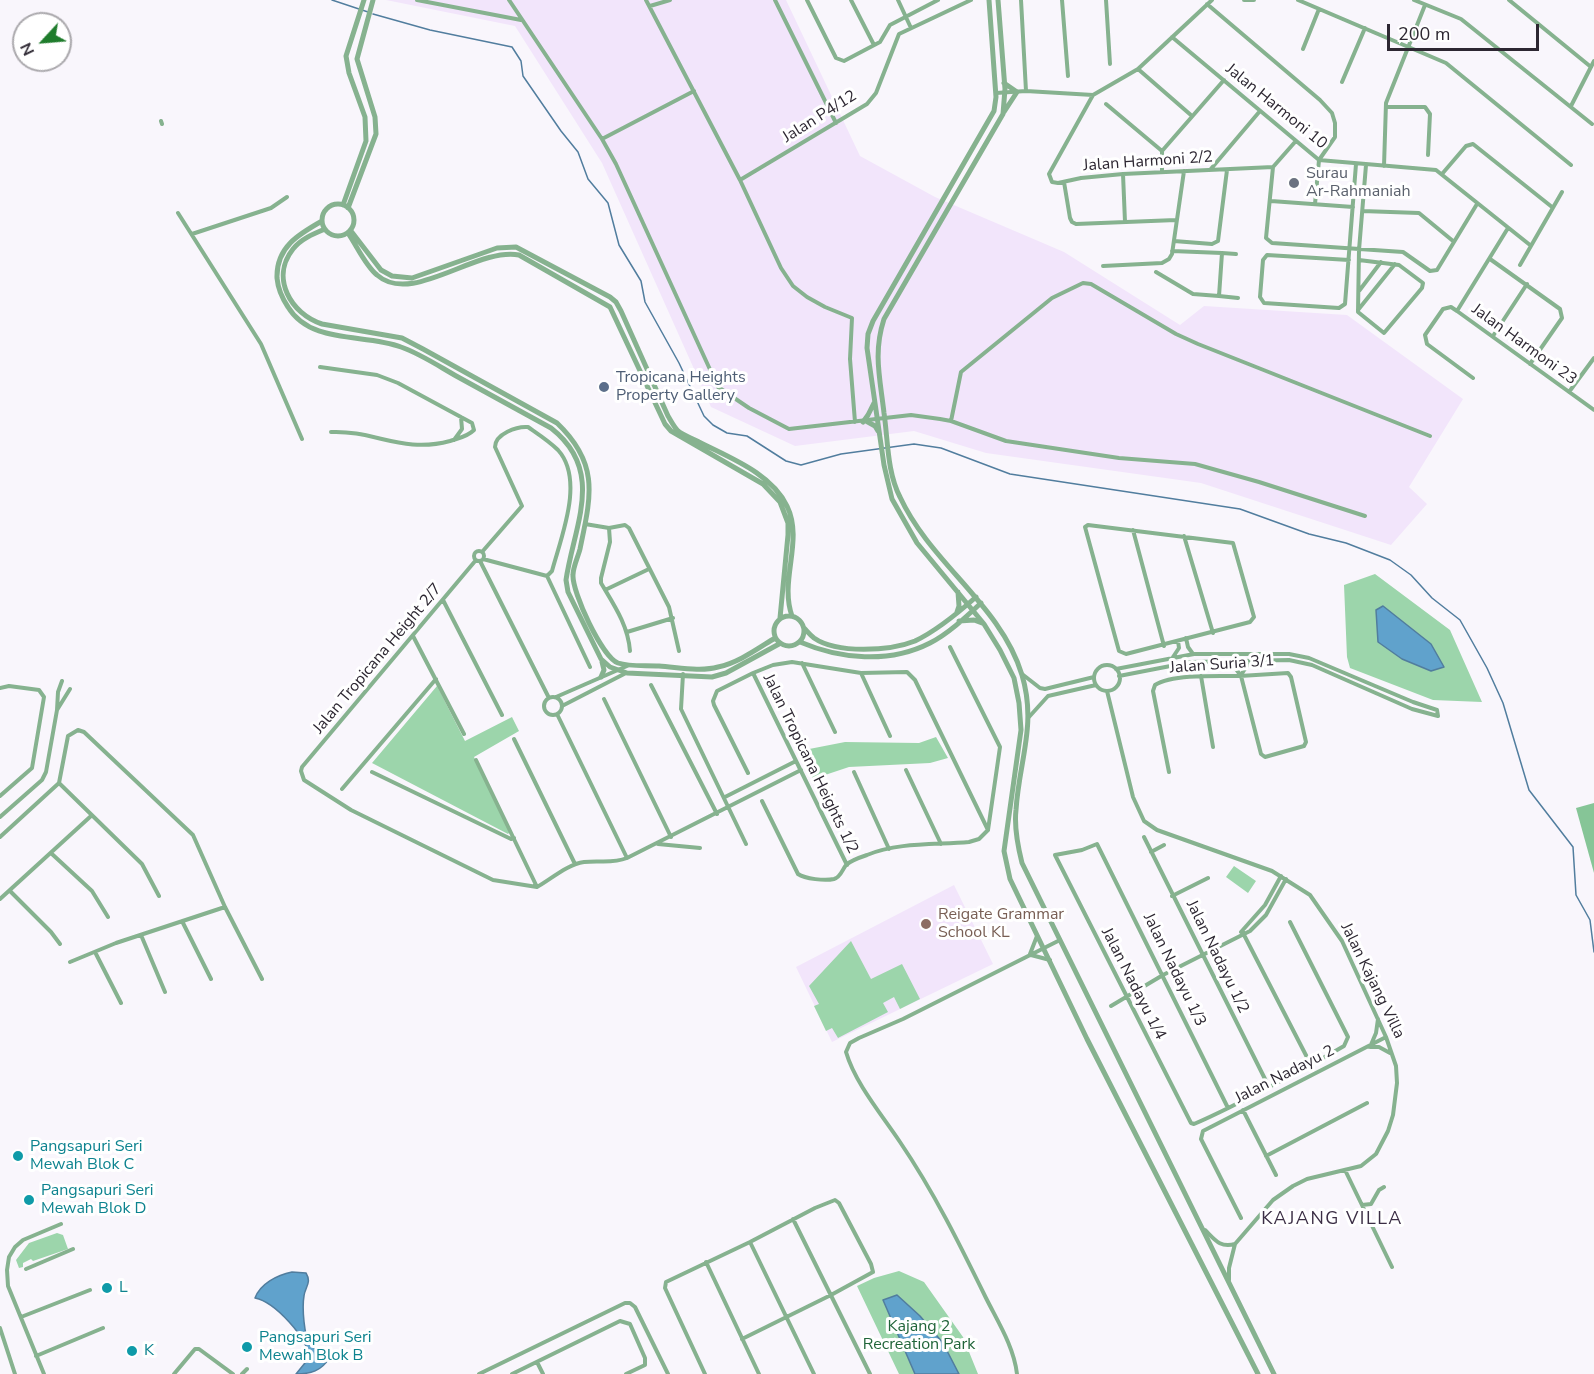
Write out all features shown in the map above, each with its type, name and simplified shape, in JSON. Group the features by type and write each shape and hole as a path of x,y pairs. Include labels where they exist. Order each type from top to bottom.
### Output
{"street":[{"path":"346,207 366,141 367,130 346,56 364,0"},
{"path":"417,0 521,20"},
{"path":"508,0 602,139 616,164 718,387 749,408 789,429 910,416 951,421 1006,441 1119,458 1195,464 1365,516"},
{"path":"646,0 740,180 781,268 793,285 807,297 852,318 850,359 855,422"},
{"path":"650,6 670,0"},
{"path":"775,0 836,123"},
{"path":"807,0 836,58 844,61 880,42 890,25 938,0"},
{"path":"851,0 874,45"},
{"path":"898,0 911,28 971,0"},
{"path":"989,0 996,93 994,111 873,321 868,334 867,348 877,420 892,499 929,560 984,624 1014,678 1021,730 1004,858 1017,898 1258,1374"},
{"path":"998,0 1005,93 1003,114"},
{"path":"1021,0 1026,91"},
{"path":"1062,0 1068,76"},
{"path":"1106,0 1110,64"},
{"path":"996,93 1026,91 1093,95 1138,69 1212,0"},
{"path":"1244,0 1254,0"},
{"path":"1298,0 1446,63 1571,165"},
{"path":"1414,0 1461,19 1592,124"},
{"path":"1509,0 1591,67"},
{"path":"346,207 376,134 375,117 357,59 373,1"},
{"path":"1207,4 1320,100 1332,113 1335,137 1319,160 1315,204"},
{"path":"1384,166 1386,107 1425,5"},
{"path":"1303,49 1319,9"},
{"name":"Jalan P4/12","path":"740,180 867,104 876,93 896,39 899,34 911,28"},
{"path":"1342,82 1365,28"},
{"name":"Jalan Harmoni 10","path":"1172,37 1319,160 1436,170 1530,245"},
{"path":"1571,106 1594,61"},
{"path":"1138,69 1192,116"},
{"path":"1162,172 1162,151 1224,80"},
{"path":"1004,84 1017,92"},
{"path":"602,139 694,91"},
{"path":"1017,92 884,319 877,343 877,355 885,419 887,465 898,495 912,521 937,555 976,597 995,622 1012,650 1022,673 1029,701 1029,717 1016,811 1019,849 1028,877 1274,1374"},
{"name":"Jalan Harmoni 2/2","path":"1093,95 1049,174 1052,182 1123,174 1273,167"},
{"path":"1106,104 1162,151"},
{"path":"1386,107 1425,107 1430,114 1428,155"},
{"path":"1210,170 1260,111"},
{"path":"1295,142 1273,167 1266,238 1272,243 1403,252 1433,272 1437,270 1477,204"},
{"path":"1442,174 1466,146 1473,144 1552,207"},
{"path":"1349,260 1267,255 1263,260 1260,297 1264,303 1340,308 1345,304 1350,250 1356,164"},
{"path":"1359,260 1395,264 1422,282 1422,288 1384,333 1360,315 1358,310 1359,250 1366,165"},
{"path":"1174,241 1212,244 1218,241 1227,170"},
{"path":"1104,266 1162,263 1169,259 1174,241 1184,171"},
{"path":"1123,174 1125,222"},
{"path":"1064,182 1072,222 1076,224 1177,220"},
{"path":"1520,265 1562,192"},
{"path":"192,234 271,208 287,197"},
{"path":"1270,201 1353,207"},
{"path":"333,205 346,207 354,219 350,232 344,236 333,236 325,229 322,221 324,213 333,205"},
{"path":"1362,211 1419,213 1453,241"},
{"path":"178,213 261,344 302,439"},
{"path":"322,221 301,232 290,241 280,256 277,271 278,287 283,300 290,312 303,324 318,331 401,346 551,428 570,446 582,473 583,489 581,511 566,580 568,592 601,659 604,670 601,677"},
{"path":"1457,311 1508,228"},
{"path":"325,229 305,238 292,250 285,266 284,288 292,304 311,320 352,330 402,338 557,423 579,448 590,482 585,524 573,574 574,590 606,654 616,662 632,665 717,668 753,652 775,638"},
{"path":"350,232 381,270 392,276 412,278 497,248 516,247 616,302 668,416 678,431 764,478 781,495 792,519 793,532 788,590 789,608 792,616 802,622 804,628 814,638 825,643 857,649 891,647 917,640 976,597"},
{"path":"350,232 374,272 392,284 417,282 490,257 509,253 519,255 610,307 665,424 671,431 763,484 780,502 788,522 780,618"},
{"path":"1172,251 1236,254"},
{"path":"1219,296 1222,253"},
{"path":"1490,259 1527,284 1563,313 1562,318 1530,364"},
{"path":"1358,291 1381,262"},
{"path":"1358,310 1395,264"},
{"path":"1156,272 1193,294 1238,298"},
{"path":"951,421 961,372 1052,298 1083,283 1091,284 1176,334 1430,436"},
{"path":"1492,336 1527,284"},
{"name":"Jalan Harmoni 23","path":"1473,378 1427,344 1425,335 1443,309 1450,307 1457,311 1594,410"},
{"path":"1569,392 1594,358"},
{"path":"320,368 377,375 398,383 472,423 474,430 468,435 437,445 413,446 358,434 331,432"},
{"path":"864,421 875,401"},
{"path":"453,440 462,429 461,417"},
{"path":"864,421 875,426 879,432"},
{"path":"548,576 552,571 572,490 570,476 567,464 559,451 528,427 521,426 498,437 495,447 522,506 482,552 480,560 549,698"},
{"path":"585,524 609,528 625,525 629,528 672,618 679,651"},
{"path":"1088,525 1133,530 1233,543 1254,617 1250,622 1164,646 1126,654 1119,651 1085,527 1088,525"},
{"path":"609,528 610,542 601,578 605,590 622,619 630,651"},
{"path":"1133,530 1164,646"},
{"path":"1183,536 1213,633"},
{"name":"Jalan Tropicana Height 2/7","path":"482,552 475,553 474,557 480,560 443,600 302,767 302,775 304,780 351,810 493,880 537,888"},
{"path":"480,560 548,576"},
{"path":"487,571 495,562"},
{"path":"605,590 649,569"},
{"path":"548,576 590,667"},
{"path":"956,613 959,606 958,592"},
{"path":"443,600 502,715"},
{"path":"601,659 616,670 627,673 712,677 726,673 779,644 790,646 800,642 837,655 866,657 895,654 931,643 981,603"},
{"path":"779,644 773,631 775,623 780,618 792,616"},
{"path":"627,632 672,618"},
{"path":"959,621 974,620 984,624"},
{"path":"800,642 804,628"},
{"path":"414,636 464,734"},
{"path":"1186,638 1188,647 1194,654"},
{"path":"1173,657 1179,648 1178,641"},
{"path":"762,801 800,876 834,879 839,877 847,865 868,854 889,849 979,840 988,830 1000,747 950,646"},
{"path":"1096,685 1094,677 1100,666 1108,665 1116,669 1194,654 1289,654 1309,658 1437,710 1438,716 1412,710 1312,665 1289,660 1191,662 1119,676"},
{"path":"1231,662 1241,676 1251,661"},
{"path":"748,773 713,701 717,691 773,665 802,662 861,673 902,672 913,676 988,830"},
{"path":"802,662 835,732"},
{"path":"627,673 562,706 557,714 551,715 544,710 545,702 549,698 632,665"},
{"path":"683,667 681,709 747,844"},
{"path":"1029,717 1048,696 1096,685 1107,690 1115,688 1119,676 1116,669"},
{"name":"Jalan Tropicana Heights 1/2","path":"753,673 847,865"},
{"path":"861,673 890,736"},
{"path":"1022,673 1045,689 1094,677"},
{"name":"Jalan Suria 3/1","path":"1169,772 1153,691 1161,681 1200,676 1288,673 1291,677 1306,742 1304,746 1265,757 1261,754 1241,676"},
{"path":"1200,676 1213,747"},
{"path":"342,789 436,679"},
{"path":"0,817 42,780 46,771 58,692 62,681"},
{"path":"0,688 9,686 39,690 44,697 32,768 0,796"},
{"path":"651,686 717,814"},
{"path":"57,710 70,689"},
{"name":"Jalan Kajang Villa","path":"1107,690 1133,797 1144,821 1157,830 1272,871 1311,895 1342,941 1393,1056 1397,1083 1395,1101 1383,1143 1372,1158 1361,1166 1307,1179 1281,1194 1235,1244 1229,1268 1229,1284"},
{"path":"556,697 562,706"},
{"path":"604,699 671,837"},
{"path":"557,714 627,858"},
{"path":"0,837 59,783 65,743 72,732 78,730 84,732 193,835 225,907 262,979"},
{"path":"514,739 575,864"},
{"path":"476,760 537,888 575,864 616,862 627,858 726,810 728,805 801,770"},
{"path":"724,797 796,760"},
{"path":"906,770 941,844"},
{"path":"372,772 511,839 514,838"},
{"path":"854,772 889,849"},
{"path":"59,783 142,864 159,896"},
{"path":"752,783 756,792"},
{"path":"0,899 91,816"},
{"path":"981,816 987,819 991,816"},
{"name":"Jalan Nadayu 1/2","path":"1144,837 1269,1087"},
{"path":"657,844 700,848"},
{"name":"Jalan Nadayu 1/4","path":"1097,844 1082,850 1055,855 1191,1122 1194,1124 1228,1108"},
{"name":"Jalan Nadayu 1/3","path":"1097,844 1228,1108"},
{"path":"1151,852 1164,845"},
{"path":"51,854 92,891 108,917"},
{"path":"1272,871 1277,885"},
{"path":"1243,933 1268,899 1281,876"},
{"path":"1172,896 1208,878"},
{"path":"1110,1006 1163,975 1203,957 1257,927 1274,903 1286,879"},
{"path":"1282,889 1295,885"},
{"path":"10,891 60,944"},
{"path":"1268,899 1274,903"},
{"path":"70,962 225,907"},
{"path":"1260,910 1266,915"},
{"path":"182,921 211,979"},
{"path":"1228,1108 1344,1046 1348,1037 1290,922"},
{"path":"1243,933 1311,1065"},
{"path":"141,935 165,992"},
{"path":"1030,955 1037,936"},
{"path":"1017,1374 1011,1349 945,1215 912,1160 874,1105 849,1062 846,1052 850,1043 859,1038 903,1019 1060,940"},
{"path":"95,952 121,1004"},
{"path":"1030,955 1050,960"},
{"path":"1378,1019 1376,1033 1370,1047 1387,1050 1393,1056"},
{"name":"Jalan Nadayu 2","path":"1241,1218 1201,1138 1203,1131 1386,1037"},
{"path":"1266,1156 1367,1103"},
{"path":"1243,1110 1276,1175"},
{"path":"1345,1170 1392,1267"},
{"path":"1362,1205 1371,1204 1379,1190 1384,1187"},
{"path":"705,1374 665,1288 666,1282 835,1200 839,1203 873,1272 742,1339"},
{"path":"793,1219 870,1374"},
{"path":"44,1374 6,1285 8,1263 15,1247 32,1235 61,1224"},
{"path":"1200,1225 1220,1245 1235,1244"},
{"path":"750,1242 814,1374"},
{"path":"26,1269 73,1249"},
{"path":"706,1262 759,1374"},
{"path":"21,1317 90,1290"},
{"path":"479,1374 624,1303 630,1303 635,1307 668,1374"},
{"path":"512,1374 620,1321 630,1324 645,1359 645,1365 626,1374"},
{"path":"0,1328 14,1372 6,1374"},
{"path":"36,1356 103,1328"},
{"path":"174,1374 195,1349 199,1349 233,1374"},
{"path":"537,1362 543,1374"},
{"path":"242,1374 247,1370"}],"shaded area":[{"path":"386,0 786,0 860,156 935,197 1064,252 1180,325 1204,306 1347,315 1463,399 1409,487 1427,504 1391,545 1201,483 986,453 914,431 795,446 711,407 602,163 515,26"},
{"name":"Reigate Grammar School KL","path":"954,885 993,964 832,1042 796,967"}],"green space":[{"path":"1375,574 1450,630 1482,702 1433,700 1350,668 1347,657 1344,585"},
{"path":"437,686 465,741 512,717 519,731 474,757 510,832 508,834 372,763"},
{"path":"936,737 948,758 930,763 849,767 813,779 799,751 845,742 919,743"},
{"path":"1594,803 1594,873 1576,808"},
{"path":"1234,866 1256,881 1248,893 1226,877"},
{"path":"851,941 871,979 902,964 920,999 900,1009 894,997 883,1003 888,1012 838,1038 832,1028 826,1031 814,1006 819,1004 809,986"},
{"path":"57,1233 63,1235 68,1249 33,1261 31,1259 19,1268 16,1260 29,1243"},
{"name":"Kajang 2 Recreation Park","path":"899,1271 924,1282 963,1337 978,1374 899,1374 857,1286 874,1278"}],"water":[{"path":"1383,606 1431,644 1444,667 1431,671 1402,659 1378,642 1376,610"},
{"path":"292,1272 306,1273 308,1276 303,1307 306,1335 312,1346 327,1354 329,1358 315,1371 296,1374 309,1358 303,1341 281,1313 255,1298 261,1288 270,1281"},
{"path":"897,1295 920,1316 943,1343 959,1374 915,1374 883,1300"}],"waterway":[{"path":"332,0 368,12"},
{"path":"373,14 430,30 512,47 521,61 523,76 578,152 588,179 608,203 619,245 641,281 645,302 679,363 704,416 713,425 727,433 747,436 786,461 801,465 841,454 914,444 941,448 1010,474 1240,509 1309,534 1346,543 1390,560 1411,575 1432,598 1460,620 1487,668 1503,703 1529,790 1573,847 1576,895 1590,920 1594,952"}],"place":[{"name":"Surau Ar-Rahmaniah","path":"1294,183"},
{"name":"Tropicana Heights Property Gallery","path":"604,387"},
{"name":"Reigate Grammar School KL","path":"926,924"},
{"name":"Pangsapuri Seri Mewah Blok C","path":"18,1156"},
{"name":"Pangsapuri Seri Mewah Blok D","path":"29,1200"},
{"name":"L","path":"107,1288"},
{"name":"Pangsapuri Seri Mewah Blok B","path":"247,1347"},
{"name":"K","path":"132,1351"}],"district":[{"name":"KAJANG VILLA","path":"1332,1220"}]}
